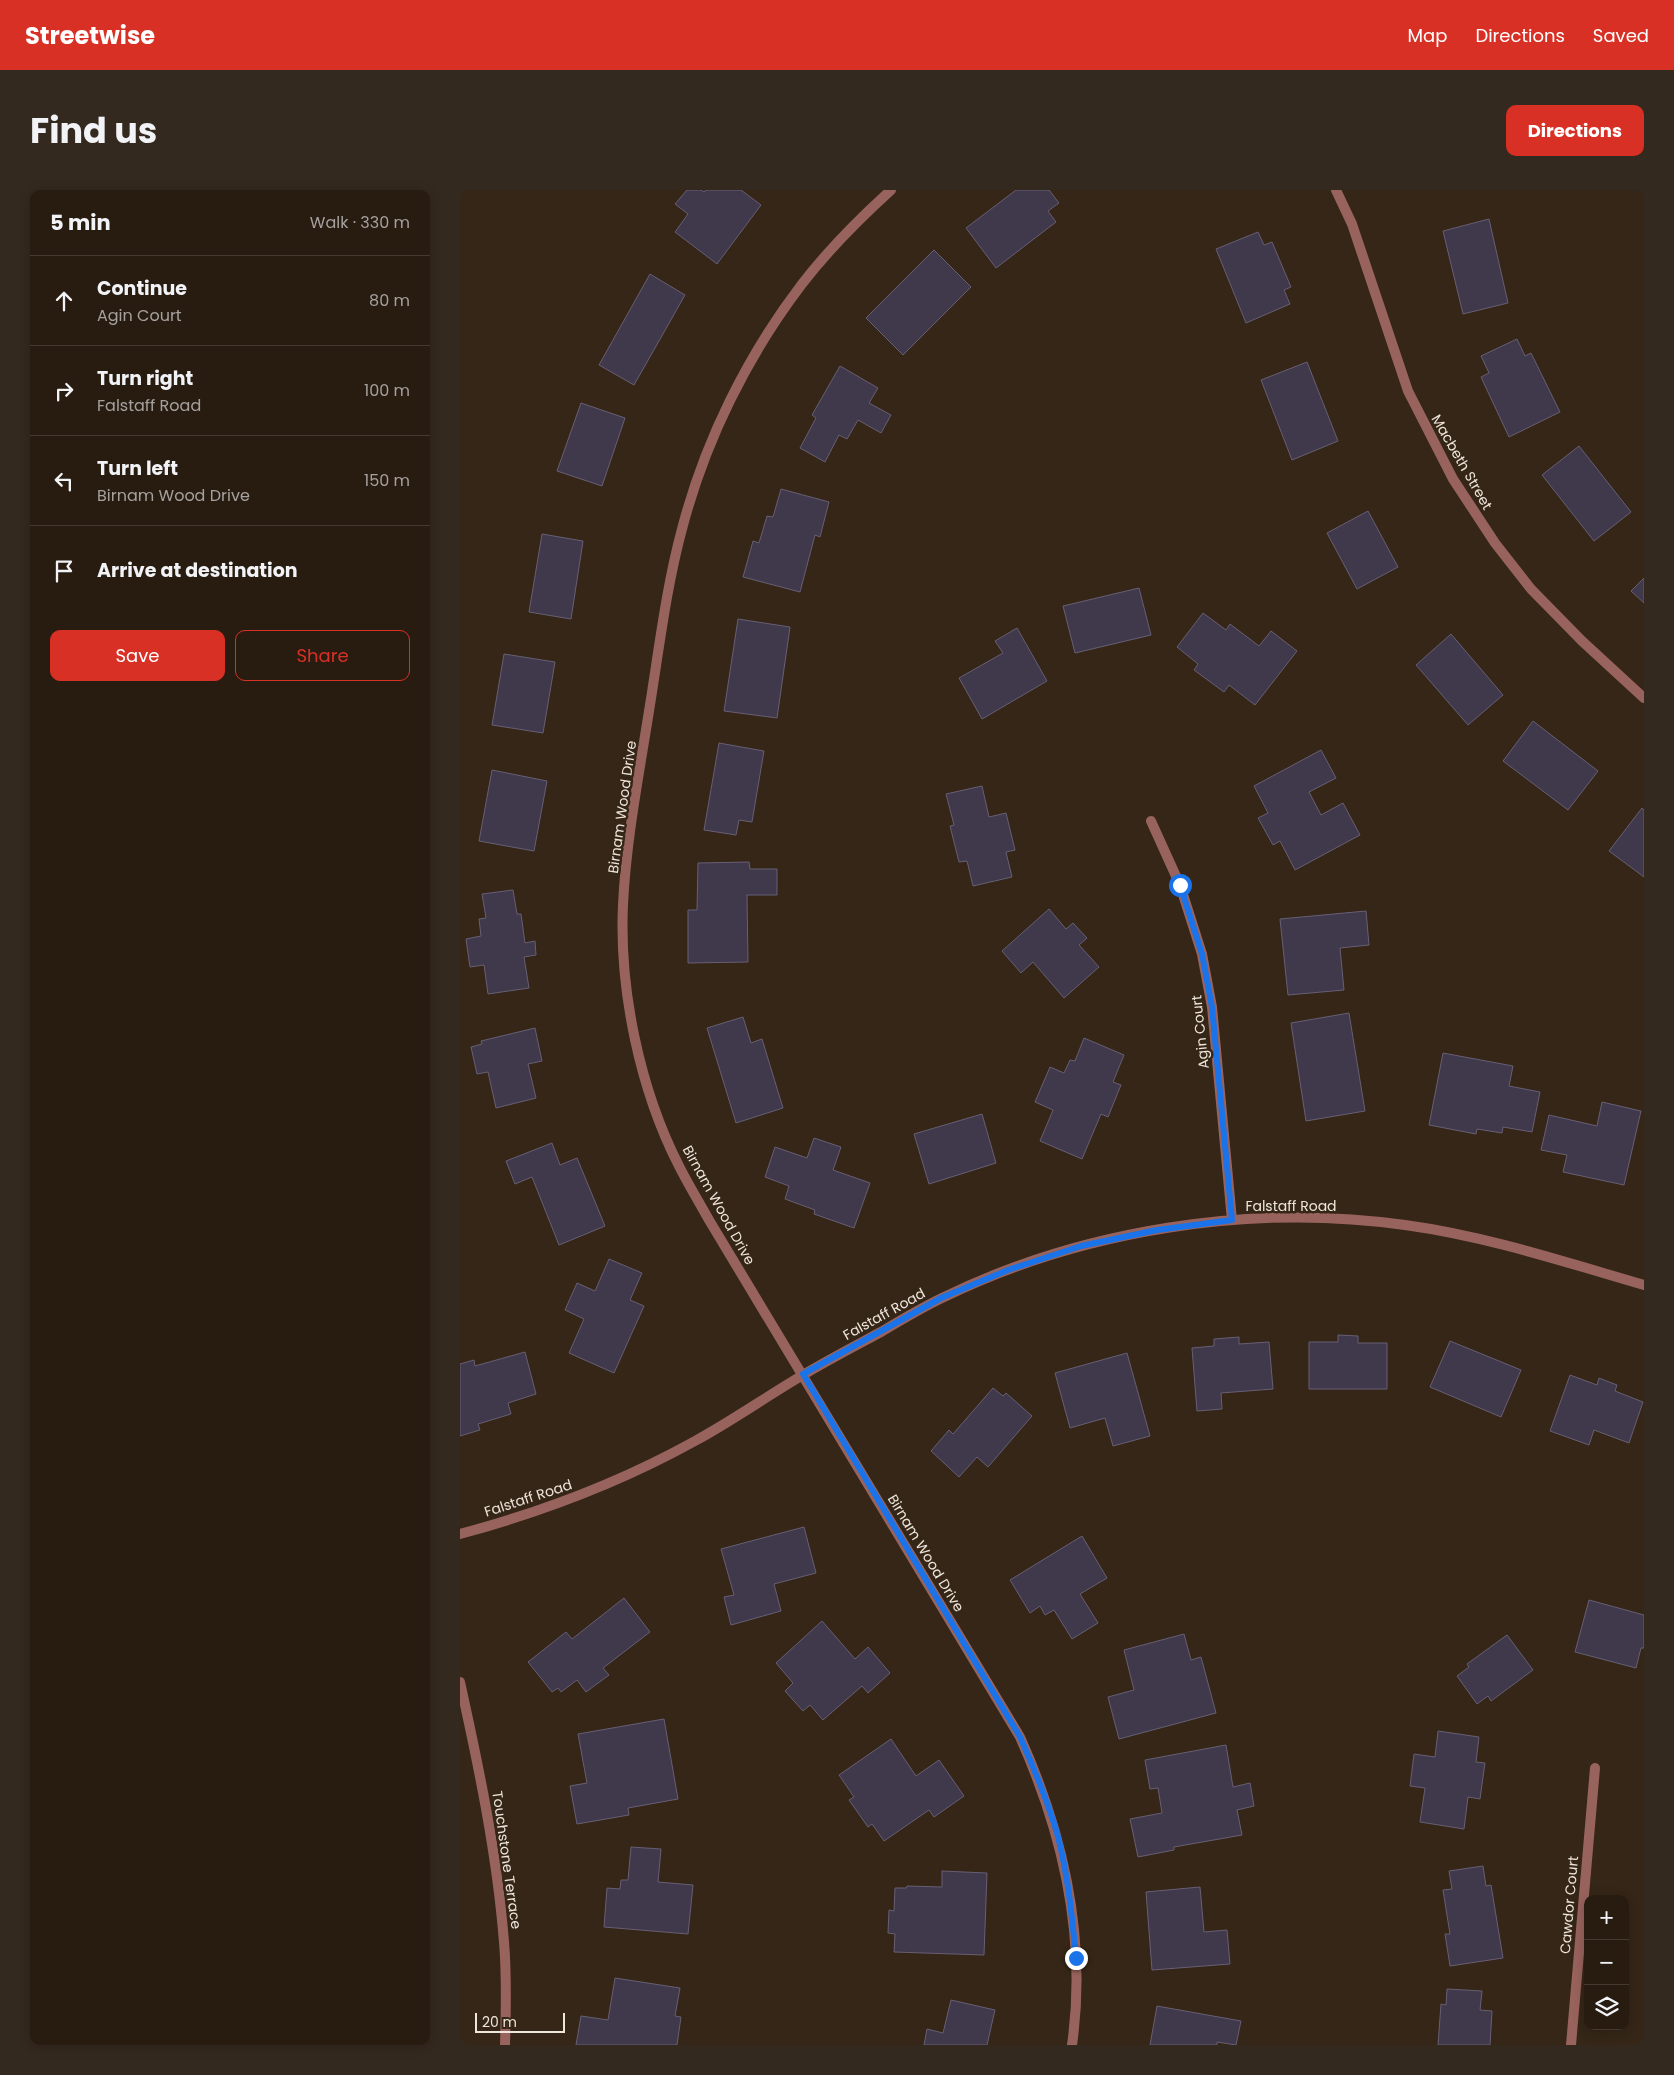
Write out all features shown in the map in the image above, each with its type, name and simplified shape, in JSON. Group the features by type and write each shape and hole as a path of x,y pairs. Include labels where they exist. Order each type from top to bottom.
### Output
{"street":[{"name":"Birnam Wood Drive","path":"891,190 850,228 802,284 761,344 730,400 704,459 682,528 669,583 629,840 623,907 625,975 636,1043 654,1105 678,1164 709,1220 1020,1737 1034,1769 1057,1834 1070,1898 1076,1958 1075,2024 1072,2045"},
{"name":"Macbeth Street","path":"1336,190 1352,224 1408,391 1453,479 1495,543 1531,589 1582,641 1644,698"},
{"name":"Agin Court","path":"1151,820 1180,885 1202,954 1212,1007 1232,1220"},
{"name":"Falstaff Road","path":"460,1534 517,1519 592,1491 692,1443 803,1374 941,1298 1008,1270 1081,1246 1109,1240 1157,1230 1232,1220 1328,1218 1404,1225 1484,1239 1644,1285"},
{"name":"Touchstone Terrace","path":"460,1682 486,1801 499,1891 507,1990 505,2045"},
{"name":"Cawdor Court","path":"1571,2045 1595,1768"}],"building":[{"path":"687,190 701,190 704,192 706,190 741,190 761,205 717,264 675,232 688,214 675,204"},
{"path":"1016,190 1049,190 1059,203 1048,211 1056,222 996,268 966,228"},
{"path":"1489,219 1508,303 1463,314 1443,231"},
{"path":"1258,232 1264,245 1272,242 1291,287 1284,290 1290,304 1246,323 1216,249"},
{"path":"934,250 971,287 903,355 866,318"},
{"path":"650,274 685,295 634,385 599,365"},
{"path":"1517,339 1525,356 1531,353 1560,412 1509,437 1481,377 1489,373 1481,356"},
{"path":"1307,362 1338,441 1292,460 1261,380"},
{"path":"840,366 878,388 869,403 891,415 881,433 858,420 847,439 839,435 825,462 800,448 816,418 812,415"},
{"path":"581,403 625,418 602,486 557,471"},
{"path":"1579,446 1631,512 1594,541 1542,475"},
{"path":"781,489 829,502 820,537 815,535 800,592 743,577 753,541 759,543 767,516 773,517"},
{"path":"1368,511 1398,567 1357,589 1327,533"},
{"path":"542,534 583,541 571,619 529,612"},
{"path":"1644,578 1644,603 1631,591"},
{"path":"1139,588 1151,635 1075,653 1063,606"},
{"path":"1203,613 1226,630 1230,624 1259,646 1271,631 1297,651 1255,705 1229,685 1224,692 1194,670 1198,664 1177,647"},
{"path":"738,619 790,627 777,718 724,711"},
{"path":"1017,628 1047,681 982,719 959,678 1003,653 995,641"},
{"path":"1451,634 1503,695 1468,725 1416,665"},
{"path":"504,654 555,662 543,733 492,725"},
{"path":"1533,721 1598,771 1568,810 1503,761"},
{"path":"719,743 764,751 752,822 739,820 736,835 704,830"},
{"path":"1321,750 1336,778 1309,792 1321,815 1343,803 1360,835 1295,870 1280,841 1273,845 1258,818 1268,813 1254,786"},
{"path":"492,770 547,781 534,851 479,841"},
{"path":"982,786 989,817 1006,813 1015,850 1006,852 1012,877 973,886 967,861 959,862 950,826 954,825 946,794"},
{"path":"1642,808 1644,810 1644,877 1609,851"},
{"path":"749,862 750,869 777,869 777,895 747,895 748,962 688,963 688,910 697,910 698,863"},
{"path":"513,890 517,914 521,914 525,943 535,941 536,955 524,957 529,988 488,994 484,965 470,967 466,939 481,936 479,919 486,918 482,894"},
{"path":"1049,909 1066,929 1073,923 1087,938 1079,945 1099,967 1064,998 1033,962 1021,973 1002,951"},
{"path":"1366,911 1369,945 1340,948 1344,990 1288,995 1280,919"},
{"path":"1349,1013 1365,1111 1306,1121 1291,1023"},
{"path":"743,1017 751,1043 762,1039 783,1108 736,1123 707,1028"},
{"path":"535,1028 542,1061 528,1064 536,1098 496,1108 488,1072 477,1074 471,1047 482,1044 481,1041"},
{"path":"1084,1038 1124,1055 1113,1082 1121,1085 1108,1117 1101,1114 1082,1159 1040,1141 1053,1110 1035,1102 1050,1067 1064,1073 1070,1060 1075,1061"},
{"path":"1443,1053 1513,1066 1509,1086 1540,1092 1532,1132 1503,1127 1502,1133 1477,1129 1476,1134 1429,1125"},
{"path":"1602,1102 1641,1111 1624,1185 1563,1172 1567,1155 1541,1150 1549,1115 1597,1126"},
{"path":"982,1114 996,1163 929,1184 914,1134"},
{"path":"814,1138 841,1147 833,1170 870,1183 854,1228 814,1214 815,1210 785,1199 789,1186 765,1177 775,1147 807,1158"},
{"path":"552,1143 560,1165 577,1158 605,1226 559,1245 532,1177 515,1184 506,1161"},
{"path":"609,1259 642,1273 630,1300 644,1306 614,1373 569,1353 584,1319 565,1310 577,1283 595,1291"},
{"path":"1338,1335 1358,1336 1358,1343 1387,1343 1387,1389 1309,1389 1309,1342 1338,1342"},
{"path":"1239,1337 1239,1344 1269,1342 1273,1389 1221,1393 1222,1409 1197,1411 1192,1348 1214,1346 1214,1339"},
{"path":"1450,1341 1521,1370 1501,1417 1430,1387"},
{"path":"525,1352 536,1394 508,1403 511,1414 478,1424 480,1430 460,1436 460,1364 474,1360 475,1366"},
{"path":"1127,1353 1150,1436 1113,1446 1105,1418 1070,1428 1055,1373"},
{"path":"1570,1375 1597,1385 1599,1378 1617,1385 1615,1391 1643,1402 1629,1443 1594,1430 1589,1445 1550,1431"},
{"path":"993,1388 1003,1396 1006,1393 1032,1416 988,1467 977,1457 959,1477 931,1451 949,1430 953,1434"},
{"path":"804,1527 816,1573 774,1584 781,1611 731,1625 724,1597 734,1595 721,1549"},
{"path":"1082,1536 1107,1578 1080,1594 1098,1623 1072,1639 1054,1610 1045,1615 1040,1606 1030,1613 1010,1580"},
{"path":"624,1598 650,1632 603,1668 609,1675 586,1692 577,1680 561,1692 558,1688 552,1692 528,1662 566,1632 572,1639"},
{"path":"1589,1600 1644,1615 1644,1648 1641,1648 1636,1668 1575,1652"},
{"path":"822,1621 855,1659 868,1647 890,1673 868,1693 862,1686 823,1720 810,1705 803,1711 785,1691 793,1683 776,1663"},
{"path":"1184,1634 1191,1660 1201,1657 1216,1713 1119,1739 1108,1697 1134,1690 1124,1650"},
{"path":"1507,1635 1533,1670 1491,1701 1488,1696 1477,1704 1457,1676 1469,1667 1467,1664"},
{"path":"664,1719 678,1799 628,1808 629,1815 577,1824 570,1786 587,1783 578,1734"},
{"path":"1438,1731 1479,1737 1476,1762 1485,1763 1480,1799 1468,1797 1464,1829 1420,1822 1425,1788 1410,1786 1414,1754 1435,1757"},
{"path":"891,1739 916,1776 939,1760 964,1796 934,1817 929,1810 884,1841 872,1824 868,1827 849,1800 854,1797 839,1775"},
{"path":"1226,1745 1233,1787 1250,1783 1254,1806 1237,1810 1242,1835 1174,1847 1174,1850 1138,1857 1130,1819 1162,1813 1158,1788 1150,1789 1145,1760"},
{"path":"631,1847 661,1849 658,1882 693,1885 688,1934 604,1927 607,1888 620,1889 621,1880 628,1880"},
{"path":"1483,1866 1486,1886 1491,1885 1503,1958 1450,1966 1445,1934 1450,1934 1443,1890 1452,1889 1449,1871"},
{"path":"942,1871 987,1873 984,1955 894,1952 895,1934 888,1933 889,1910 894,1911 895,1888 906,1888 907,1886 942,1887"},
{"path":"1200,1887 1204,1932 1227,1930 1230,1964 1152,1970 1146,1892"},
{"path":"615,1978 680,1988 675,2016 681,2017 677,2045 576,2045 581,2016 608,2020"},
{"path":"1447,1989 1482,1991 1480,2010 1492,2011 1490,2045 1438,2045 1441,2004 1446,2005"},
{"path":"951,2000 995,2010 987,2045 924,2045 927,2029 943,2033"},
{"path":"1157,2006 1241,2021 1236,2045 1217,2042 1217,2045 1150,2045"}],"route":[{"path":"1076,1958 1070,1898 1057,1834 1034,1769 1020,1737 803,1374 941,1298 1008,1270 1081,1246 1157,1230 1232,1220 1212,1007 1202,954 1180,885"}]}
